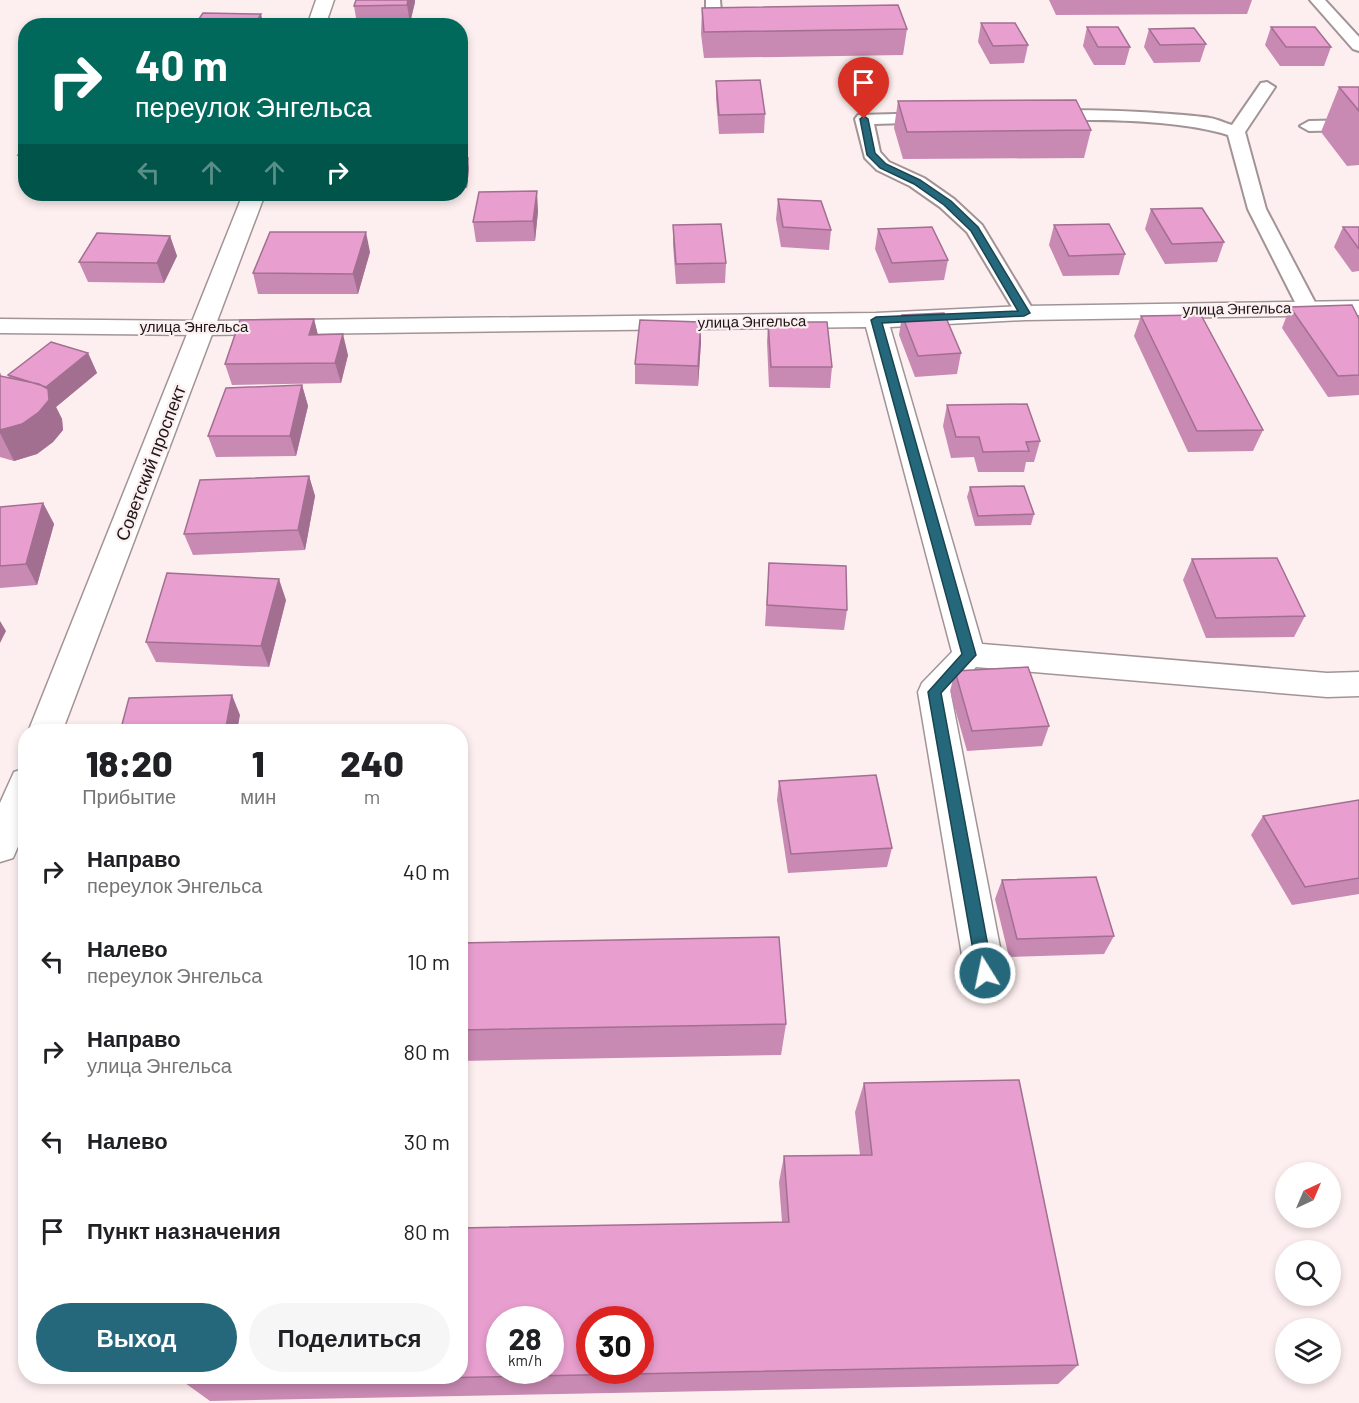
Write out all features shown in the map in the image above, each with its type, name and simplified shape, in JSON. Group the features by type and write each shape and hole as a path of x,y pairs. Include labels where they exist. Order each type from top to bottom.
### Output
{"street":[{"path":"319,18 325,0"},
{"name":"Советский проспект","path":"48,724 204,328 251,201"},
{"name":"улица Энгельса","path":"0,326 204,328 876,320 1024,313 1352,308"},
{"path":"876,320 969,655"},
{"path":"969,655 1327,685 1359,684"},
{"path":"969,655 934,692 985,973"},
{"path":"0,847 18,802"}],"lane":[{"path":"712,0 714,14 722,19 759,21"},
{"path":"1317,0 1359,45"},
{"path":"1267,87 1236,132 1257,209 1308,308"},
{"path":"1032,116 1092,115 1209,123 1236,132"},
{"path":"948,118 864,119 870,154 883,166 917,182 948,203 975,229 1024,313"},
{"path":"1309,126 1359,125"},
{"path":"1352,308 1359,329"}],"building":[{"path":"356,0 408,0 407,5 354,6"},
{"path":"898,5 907,29 704,32 702,8"},
{"path":"203,13 261,14 259,18 200,18"},
{"path":"981,23 1015,23 1028,45 993,46"},
{"path":"1087,27 1118,27 1130,47 1098,47"},
{"path":"1271,27 1315,27 1331,47 1286,47"},
{"path":"1194,28 1206,44 1160,45 1149,29"},
{"path":"760,80 765,114 719,115 716,81"},
{"path":"1339,87 1359,87 1359,111"},
{"path":"1076,100 1091,130 907,132 898,101"},
{"path":"537,191 533,221 473,222 479,192"},
{"path":"778,199 821,201 831,230 783,227"},
{"path":"1202,208 1224,242 1172,244 1151,209"},
{"path":"721,224 726,263 676,264 673,225"},
{"path":"1109,224 1125,254 1069,256 1054,225"},
{"path":"932,227 948,260 892,263 878,229"},
{"path":"1343,227 1359,227 1359,249"},
{"path":"270,232 366,232 353,274 253,273"},
{"path":"97,233 170,236 157,263 79,262"},
{"path":"1352,305 1359,319 1359,375 1338,376 1290,307"},
{"path":"944,313 961,353 918,356 902,315"},
{"path":"1201,315 1263,430 1197,431 1141,316"},
{"path":"314,319 309,335 343,334 335,363 225,364 240,320"},
{"path":"640,320 701,322 698,366 635,364"},
{"path":"768,322 827,322 832,367 771,367"},
{"path":"51,342 88,353 46,387 8,375"},
{"path":"0,376 39,384 48,389 49,400 39,412 22,424 0,430"},
{"path":"302,385 290,436 208,436 226,388"},
{"path":"1027,404 1040,441 1026,442 1029,451 983,452 979,437 956,437 947,405"},
{"path":"309,476 298,530 184,534 200,480"},
{"path":"1024,486 1034,514 978,516 970,487"},
{"path":"43,503 26,564 0,566 0,507"},
{"path":"1277,558 1305,616 1216,618 1192,559"},
{"path":"769,563 846,566 847,610 767,605"},
{"path":"167,573 279,579 261,646 146,642"},
{"path":"1028,667 1049,726 972,731 955,671"},
{"path":"232,695 227,724 122,724 129,698"},
{"path":"876,775 892,848 791,854 779,781"},
{"path":"1359,800 1359,878 1305,887 1263,816"},
{"path":"1096,877 1114,936 1017,939 1002,880"},
{"path":"779,937 786,1024 468,1030 468,943"},
{"path":"1019,1080 1078,1365 654,1374 654,1306 576,1306 576,1375 564,1375 564,1306 486,1306 486,1377 468,1377 468,1228 789,1222 784,1156 872,1155 864,1083"}],"route":[{"path":"864,119 870,154 883,166 917,182 948,203 975,229 1024,313 876,320 969,655 934,692 985,973"}]}
